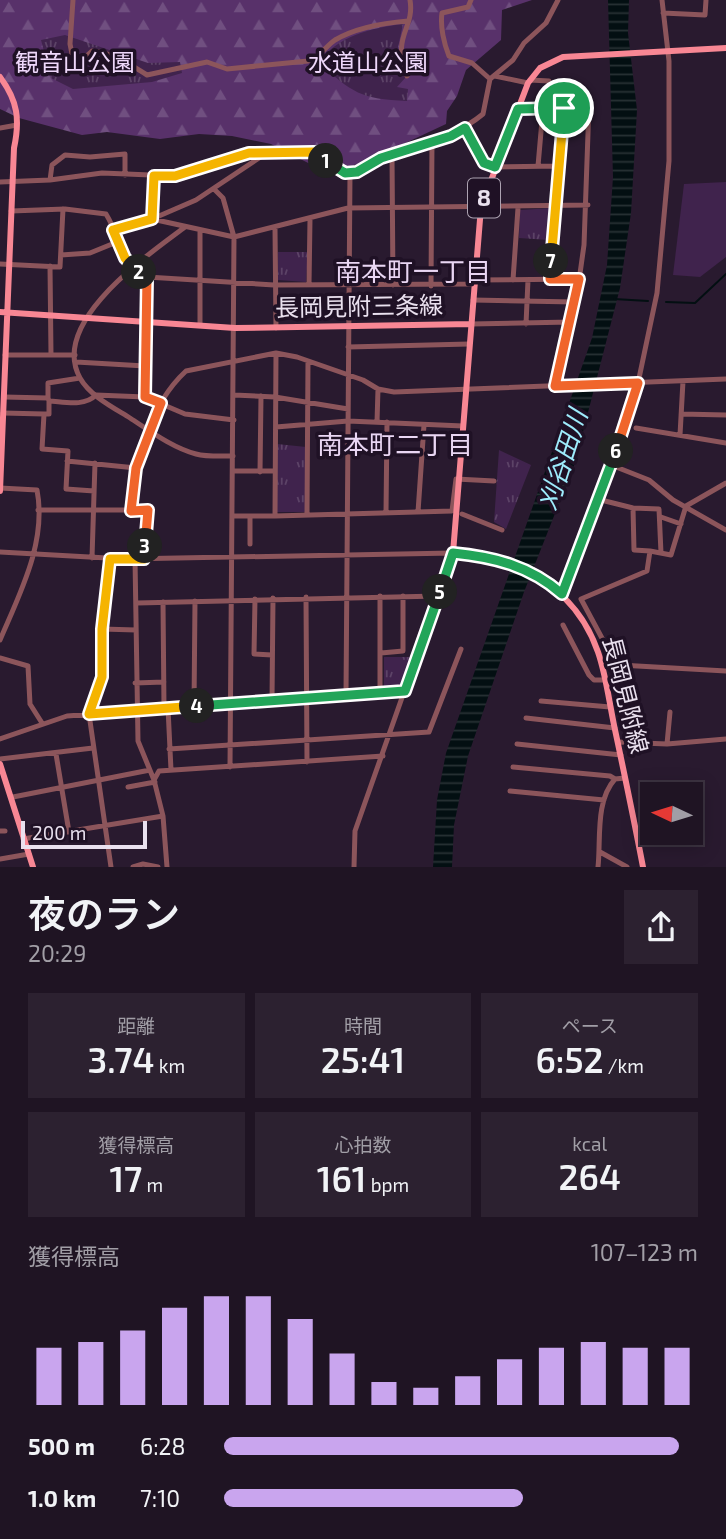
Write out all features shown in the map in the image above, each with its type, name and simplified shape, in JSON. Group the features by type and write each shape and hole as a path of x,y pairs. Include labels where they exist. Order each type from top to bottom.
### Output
{"main road":[{"path":"529,81 540,68 555,59 726,48"},
{"path":"0,77 10,90 19,124 14,148 4,312 0,490"},
{"name":"長岡見附三条線","path":"4,312 235,328 471,324 481,207 529,81"},
{"path":"453,553 471,324"},
{"name":"長岡見附線","path":"453,553 499,560 533,574 561,593 586,625 602,664 643,867"},
{"path":"0,762 33,867"}],"street":[{"path":"73,0 70,44 73,59 80,61 92,51 103,52 124,60 147,75 207,62 227,69 305,61 319,57 334,41 350,33 408,21"},
{"path":"407,76 400,54 410,0"},
{"path":"471,0 468,7 442,13 440,24 449,56 472,63 493,78 550,80 553,108"},
{"path":"0,182 51,180 88,174 175,176 249,153 268,152 314,152 336,168 350,173 465,128 483,114 493,78 546,23 558,0"},
{"path":"561,593 611,464 637,383 657,293 667,210 662,0"},
{"path":"663,13 705,15 706,0"},
{"path":"518,109 564,108 589,104 588,205 579,279 558,386"},
{"path":"550,279 564,108"},
{"path":"538,166 543,109"},
{"path":"0,128 13,128 19,124"},
{"path":"465,128 484,163 495,167 558,166"},
{"path":"431,286 432,142"},
{"path":"113,230 152,219 197,200 268,152"},
{"path":"51,180 52,165 65,155 81,158 125,154 125,174"},
{"path":"392,155 393,285"},
{"path":"346,695 350,173"},
{"path":"152,219 154,176"},
{"path":"214,188 223,198 234,237 230,767"},
{"path":"152,219 234,237 348,208 518,208 588,205"},
{"path":"513,280 518,208"},
{"path":"11,211 62,209 106,214 117,242 132,268 147,277 234,284 431,286 513,280 579,279"},
{"path":"0,264 60,267 62,209"},
{"path":"309,285 310,219"},
{"path":"185,227 132,268 84,317 75,358 80,378 96,395 149,430 198,455 233,456"},
{"path":"275,228 276,328"},
{"path":"200,230 200,325"},
{"path":"61,255 90,253 117,242"},
{"path":"50,266 51,355"},
{"path":"145,397 147,277"},
{"path":"526,324 528,280"},
{"path":"472,300 575,302"},
{"path":"471,324 570,322"},
{"path":"348,347 470,344"},
{"path":"275,516 276,353"},
{"path":"131,511 136,468 149,430 161,403 186,371 234,364 276,353 363,380 378,389 417,393 726,379"},
{"path":"5,355 51,355 145,366"},
{"path":"307,514 308,361"},
{"path":"3,413 49,414 48,383 80,378"},
{"path":"680,435 684,381"},
{"path":"377,422 378,389"},
{"path":"2,399 90,401 96,395 145,397 185,414 234,420"},
{"path":"234,395 275,397 348,409"},
{"path":"260,472 261,396"},
{"path":"44,414 42,449 68,451 66,489 93,491"},
{"path":"681,414 726,415"},
{"path":"276,427 348,421 463,426"},
{"path":"386,513 387,422"},
{"path":"418,512 424,425"},
{"path":"636,428 726,443"},
{"path":"67,461 136,468"},
{"path":"92,558 95,463"},
{"path":"611,464 649,480 673,500 726,529"},
{"path":"233,471 275,471"},
{"path":"233,516 452,511 454,480 494,481"},
{"path":"633,508 634,550 672,554 686,506 726,483"},
{"path":"0,490 37,490 38,510 35,554 0,640"},
{"path":"605,501 633,508 659,509 661,553"},
{"path":"38,510 148,510 144,559"},
{"path":"462,514 502,530"},
{"path":"250,516 250,544"},
{"path":"661,517 681,524"},
{"path":"617,693 620,679 616,663 581,599 647,571 650,551"},
{"path":"0,552 110,559 453,553 392,733 355,831 354,867"},
{"path":"110,559 102,629 102,677 89,714 111,867"},
{"path":"135,559 135,710 138,741 154,781 163,816 167,867"},
{"path":"136,603 347,596 438,596"},
{"path":"380,596 380,693"},
{"path":"381,653 403,652 402,596"},
{"path":"306,597 307,762"},
{"path":"272,701 273,598"},
{"path":"255,599 254,654 272,654"},
{"path":"194,706 195,601"},
{"path":"163,602 164,682 172,770"},
{"path":"564,625 583,667 594,680 605,680"},
{"path":"102,629 136,630"},
{"path":"170,749 432,730 461,649"},
{"path":"0,657 28,666 30,704 42,723"},
{"path":"602,664 726,671"},
{"path":"135,683 164,682"},
{"path":"0,738 42,723 89,714 405,691"},
{"path":"541,701 610,707"},
{"path":"667,744 670,712"},
{"path":"526,718 615,727"},
{"path":"618,742 667,744 726,738"},
{"path":"517,744 621,755"},
{"path":"0,762 93,748"},
{"path":"56,754 69,832"},
{"path":"154,781 159,771 383,756"},
{"path":"513,767 625,778"},
{"path":"13,797 150,770"},
{"path":"598,867 604,800 615,779"},
{"path":"128,787 154,781"},
{"path":"510,790 604,800"},
{"path":"23,839 163,816"},
{"path":"600,852 627,867"},
{"path":"0,859 29,855"},
{"path":"133,867 158,867"}],"green space":[{"path":"0,0 532,0 502,10 501,40 466,70 457,96 447,111 446,124 367,161 335,171 318,168 271,144 232,136 199,134 160,139 107,132 82,135 19,118 0,109"},
{"name":"水道山公園","path":"403,24 397,52 406,77 397,87 408,89 407,101 367,96 340,81 318,62 326,53 356,35"},
{"name":"観音山公園","path":"65,35 148,63 180,62 182,73 152,82 73,89 51,78 41,40"},
{"path":"726,182 726,257 700,277 673,275 684,184"},
{"path":"552,208 549,240 519,238 520,210"},
{"path":"278,252 308,252 306,282 278,280"},
{"path":"277,444 306,447 305,512 277,512"},
{"path":"499,450 531,465 506,529 494,522"},
{"path":"384,657 411,657 402,688 384,688"}],"water":[{"name":"刈谷田川","path":"608,0 629,0 628,33 637,110 631,213 620,288 575,463 524,592 468,756 454,825 452,867 433,867 437,800 446,753 592,338 607,265 613,177"}],"waterway":[{"path":"666,302 695,303 726,274"},
{"path":"614,299 648,301"}],"district":[{"name":"南本町一丁目","path":"413,272"},
{"name":"南本町二丁目","path":"395,445"}],"route":[{"path":"564,108 550,279 579,279 555,386 638,383 562,594 515,565 485,556 453,553 405,691 89,714 102,677 102,629 110,559 144,559 148,510 131,511 141,449 161,403 145,397 147,277 132,268 113,230 152,219 154,176 175,176 249,153 271,151 291,154 314,152 345,173 357,172 381,158 451,136 465,128 484,163 495,167 518,109 564,108"}]}
